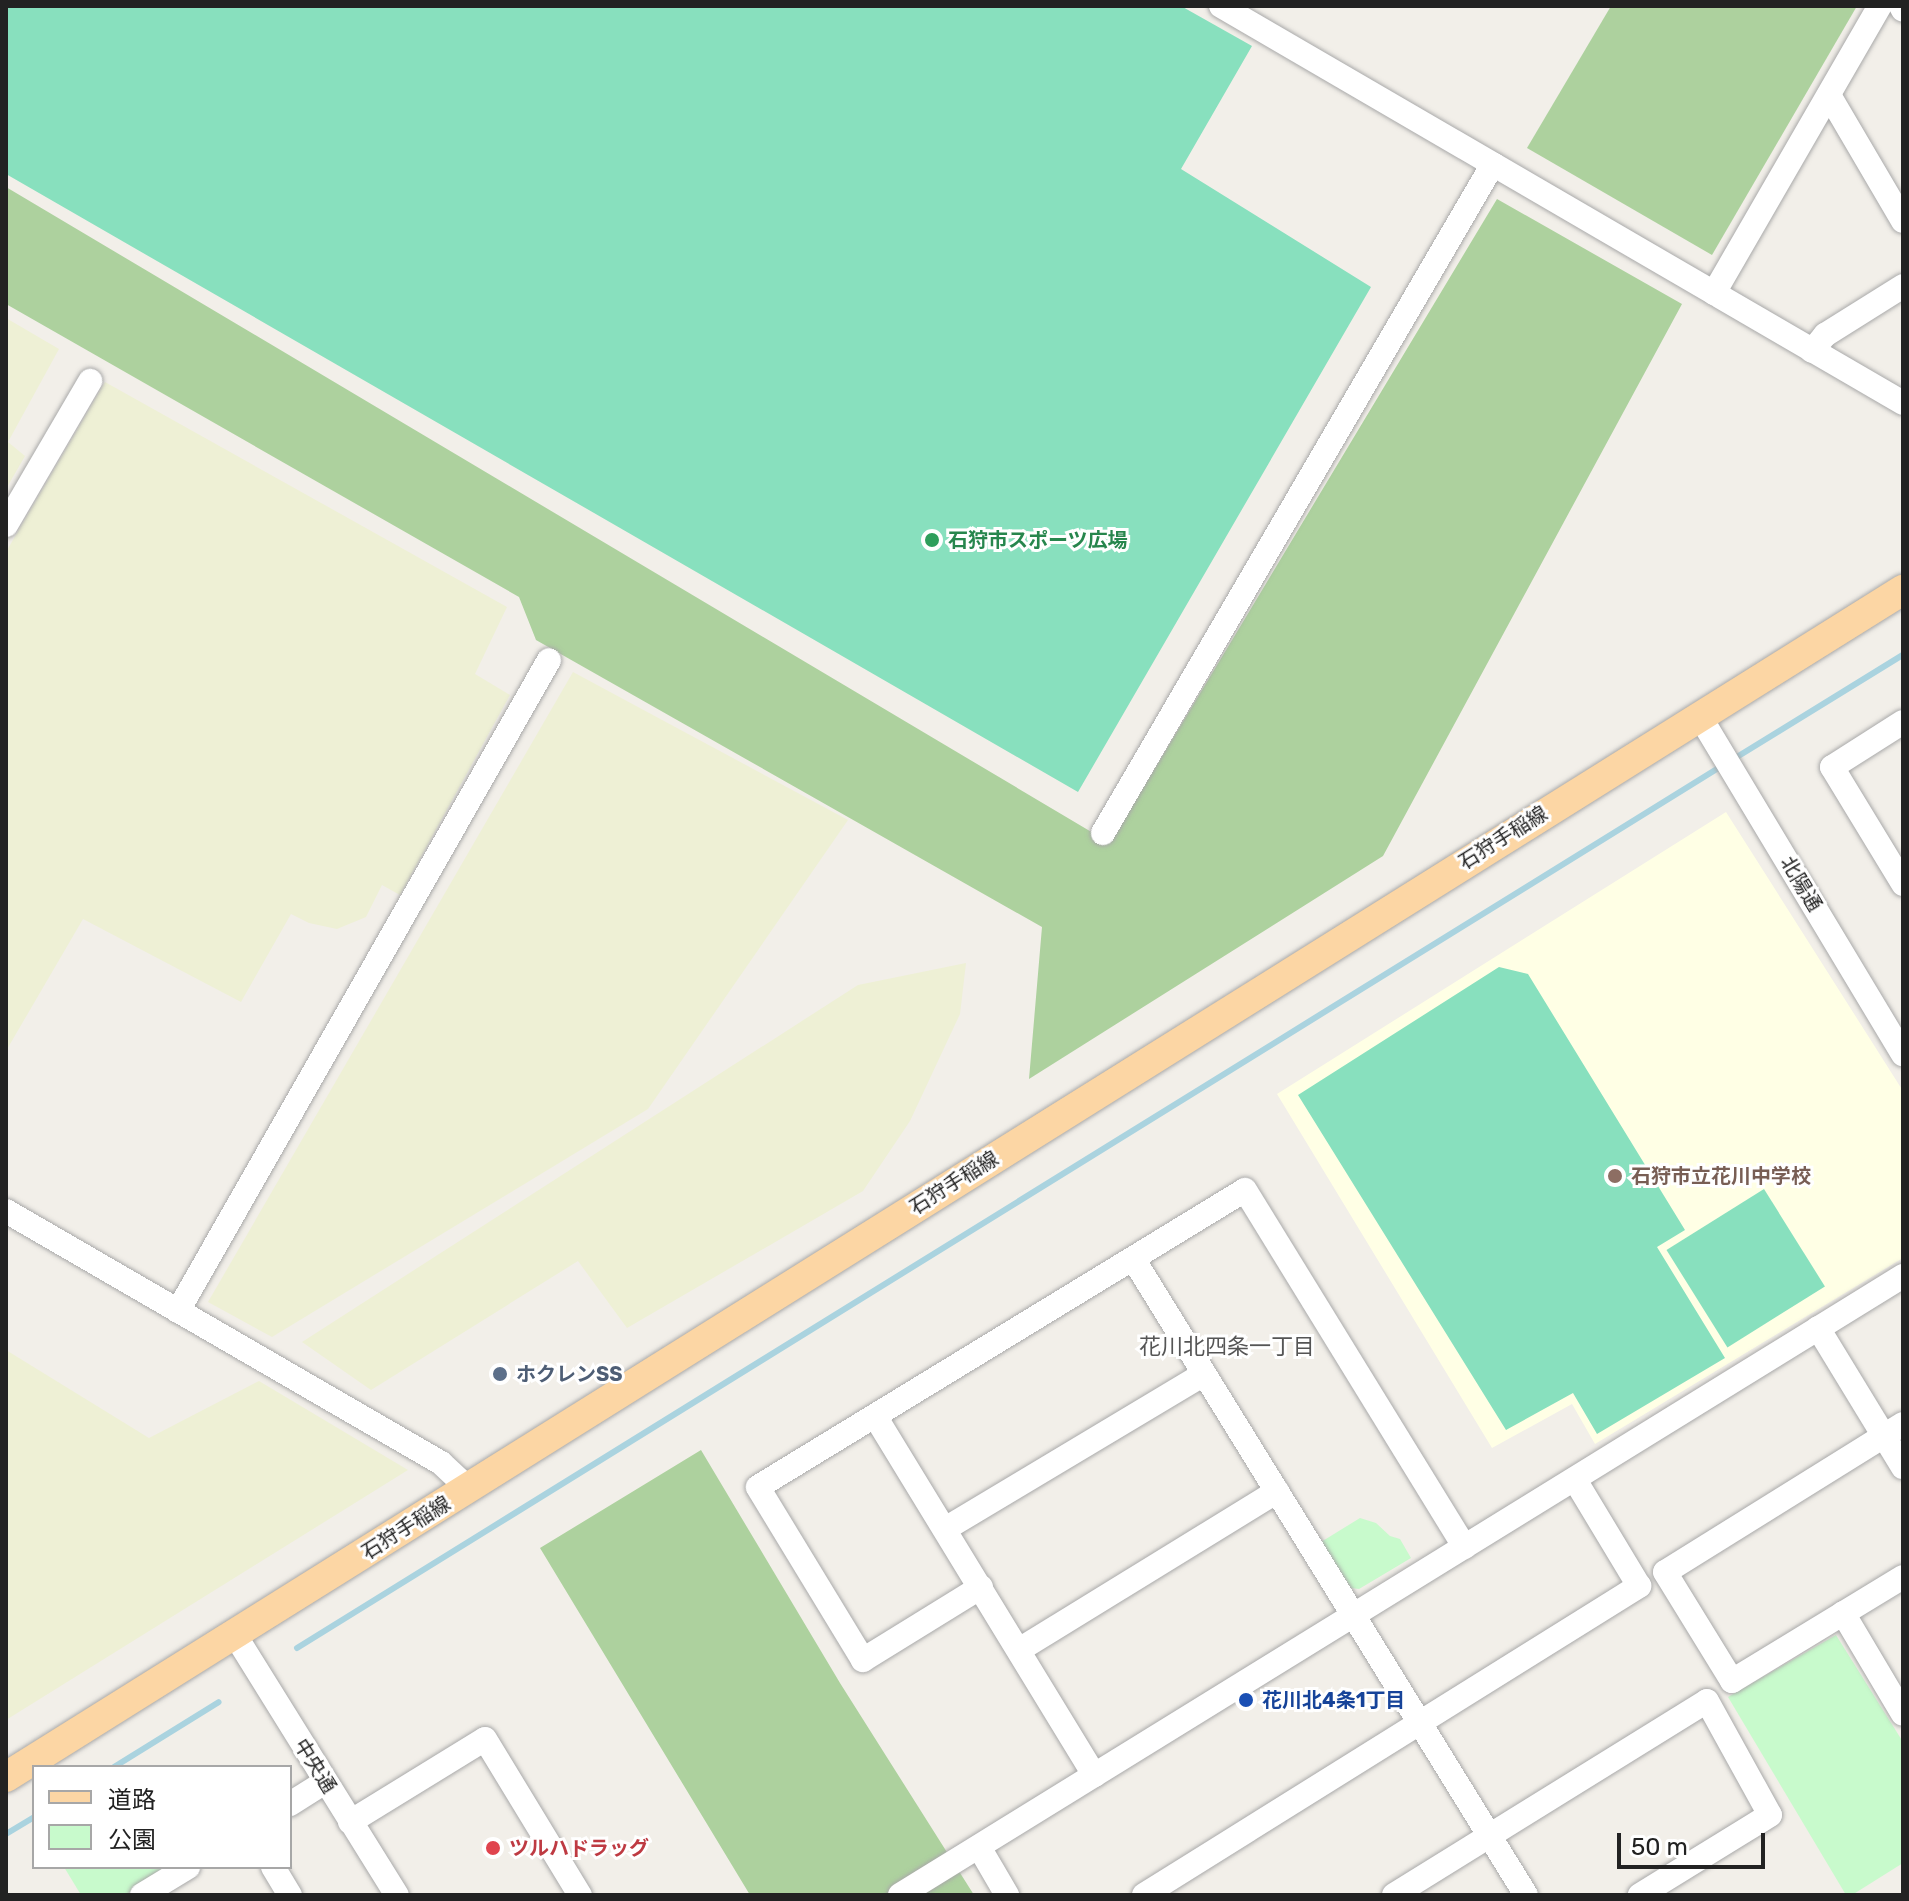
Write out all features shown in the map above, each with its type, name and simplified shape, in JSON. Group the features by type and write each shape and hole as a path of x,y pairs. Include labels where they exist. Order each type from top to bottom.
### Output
{"main road":[{"name":"石狩手稲線","path":"6,1777 1903,590"}],"street":[{"path":"1221,6 1903,403"},
{"path":"1714,293 1880,6"},
{"path":"1829,95 1903,221"},
{"path":"1103,833 1493,164"},
{"path":"1812,351 1825,335 1903,286"},
{"path":"6,525 90,381"},
{"path":"178,1311 549,660"},
{"name":"北陽通","path":"1699,715 1903,1054"},
{"path":"1903,722 1832,767 1903,884"},
{"path":"981,1587 863,1660 758,1487 1245,1190 1465,1547"},
{"path":"6,1211 441,1463 469,1489"},
{"path":"1134,1260 1526,1895"},
{"path":"900,1895 1903,1276"},
{"path":"1818,1328 1893,1430 1903,1467"},
{"path":"945,1529 1204,1374"},
{"path":"875,1416 1094,1775"},
{"path":"1893,1430 1665,1572 1732,1681 1903,1577"},
{"path":"1144,1895 1639,1586 1575,1480"},
{"path":"1019,1650 1277,1491"},
{"path":"1843,1613 1903,1714"},
{"name":"中央通","path":"235,1635 397,1895"},
{"path":"1394,1895 1707,1701 1770,1815 1640,1895"},
{"path":"350,1822 485,1739 580,1895"},
{"path":"292,1803 325,1782"},
{"path":"979,1847 1007,1895"},
{"path":"142,1895 185,1869"},
{"path":"274,1869 290,1895"}],"shaded area":[{"path":"6,318 59,349 8,442 25,456 6,489"},
{"path":"105,382 507,607 475,674 510,695 400,895 382,885 366,917 337,929 309,923 291,914 241,1002 83,919 6,1051 6,552"},
{"path":"573,672 848,820 648,1109 272,1337 208,1302"},
{"name":"石狩市立花川中学校","path":"1726,812 1903,1091 1903,1258 1595,1444 1572,1404 1492,1448 1277,1094"},
{"path":"966,963 960,1014 910,1121 863,1191 627,1328 578,1261 371,1390 302,1342 858,985"},
{"path":"6,1350 149,1438 259,1381 408,1470 6,1720"}],"green space":[{"name":"石狩市スポーツ広場","path":"6,6 1181,6 1252,46 1181,169 1371,287 1078,792 6,174"},
{"path":"1611,6 1857,6 1712,255 1527,148"},
{"path":"6,187 1110,843 1497,199 1682,304 1383,856 1029,1079 1042,927 536,640 519,597 6,304"},
{"path":"1499,967 1528,974 1685,1230 1657,1247 1725,1358 1597,1434 1573,1393 1506,1430 1298,1095"},
{"path":"1764,1189 1825,1287 1727,1347 1666,1250"},
{"path":"701,1450 840,1683 974,1895 750,1895 540,1548"},
{"path":"1360,1518 1376,1523 1390,1536 1400,1539 1411,1558 1359,1589 1351,1588 1321,1542"},
{"path":"1836,1635 1903,1742 1903,1863 1852,1895 1846,1895 1728,1697"},
{"path":"65,1869 166,1869 125,1895 81,1895"}],"waterway":[{"path":"1732,760 1903,655"},
{"path":"297,1648 1722,766"},
{"path":"117,1765 219,1702"},
{"path":"6,1834 32,1818"}],"place":[{"name":"石狩市スポーツ広場","path":"932,540"},
{"name":"石狩市立花川中学校","path":"1615,1176"},
{"name":"ホクレンSS","path":"500,1374"},
{"name":"花川北4条1丁目","path":"1246,1700"},
{"name":"ツルハドラッグ","path":"493,1848"}],"district":[{"name":"花川北四条一丁目","path":"1227,1347"}]}
